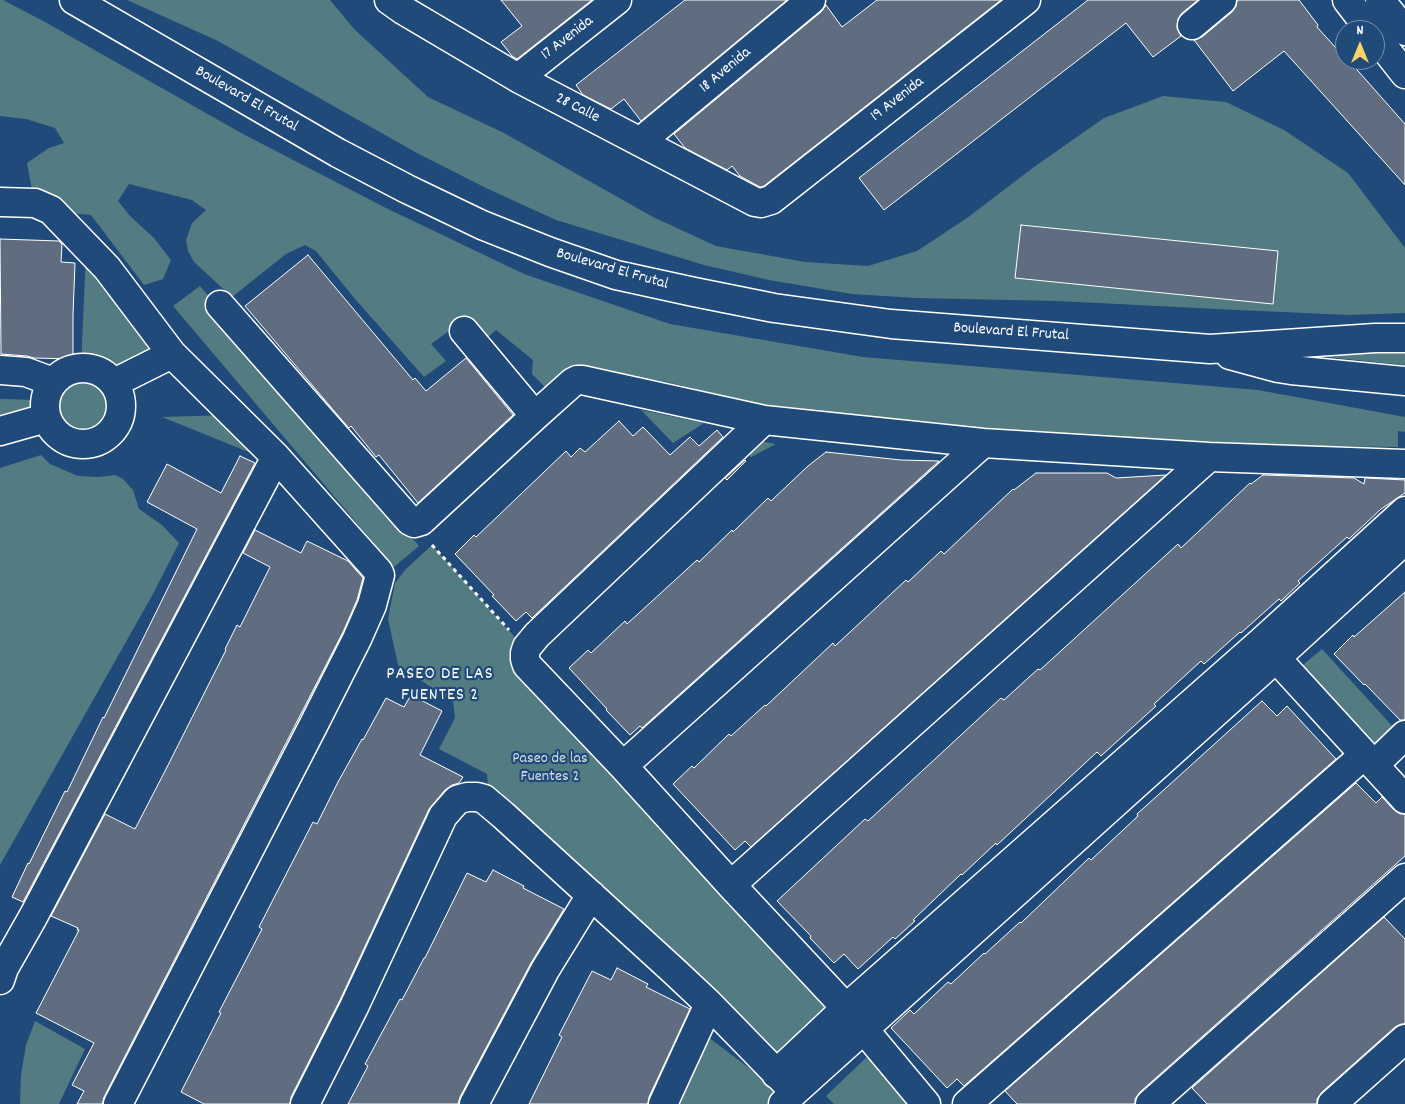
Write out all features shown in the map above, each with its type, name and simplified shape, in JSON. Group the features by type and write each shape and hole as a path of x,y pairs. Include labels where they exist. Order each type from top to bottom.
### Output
{"street":[{"name":"Boulevard El Frutal","path":"74,0 338,153 407,190 482,225 550,252 616,275 774,308 891,324 1210,349 1375,338 1405,338"},
{"name":"17 Avenida","path":"518,78 617,0"},
{"name":"18 Avenida","path":"641,142 811,0"},
{"name":"19 Avenida","path":"771,200 1026,0"},
{"path":"1192,24 1222,0"},
{"path":"1347,0 1362,20"},
{"path":"1380,0 1405,31"},
{"name":"28 Calle","path":"403,3 518,78 755,202 761,203 771,200"},
{"path":"1385,49 1405,74"},
{"path":"0,202 35,203 51,210 107,268 172,354 276,457 378,571 379,579 368,614 317,719 118,1104"},
{"path":"220,305 412,523 421,520 577,380 764,420 983,443 1209,457 1405,464"},
{"path":"464,331 535,416"},
{"name":"Boulevard El Frutal","path":"1210,349 1285,369 1405,381"},
{"path":"114,383 172,354"},
{"path":"84,368 106,375 114,383 119,394 121,406 119,418 114,428 105,437 95,443 71,442 60,437 51,428 46,418 44,405 46,393 53,382 62,374 73,369 84,368"},
{"path":"0,370 26,372 53,382"},
{"path":"0,430 46,418"},
{"path":"764,420 537,635 526,649 525,659 527,665 846,1008 926,1104"},
{"path":"622,766 983,443"},
{"path":"0,980 4,968 276,457"},
{"path":"731,885 1209,457"},
{"path":"791,1094 864,1030 1269,650 1405,511"},
{"path":"791,1094 846,1008 1269,650 1405,540"},
{"path":"1269,650 1405,799"},
{"path":"967,1104 1369,760 1405,735"},
{"path":"305,1104 354,1007 444,816 457,800 468,797 484,799 591,895 709,1004 791,1094"},
{"path":"1150,1104 1405,878"},
{"path":"474,1104 545,970 591,895"},
{"path":"664,1104 709,1004"},
{"path":"1332,1104 1405,1039"}],"path":[{"path":"432,545 526,649"}],"green space":[{"path":"0,0 45,22 243,134 386,208 524,274 670,324 863,357 1258,390 1405,417 1405,432 1398,431 1398,447 1166,444 812,418 667,382 611,373 565,386 545,387 532,374 533,360 496,330 477,347 456,326 431,344 446,361 424,377 355,299 316,251 305,245 286,254 232,297 194,262 188,251 186,240 192,223 206,210 192,200 129,184 118,201 130,216 154,238 171,260 163,279 144,285 91,215 47,211 32,190 27,163 49,148 64,143 55,128 26,119 0,116"},
{"path":"127,0 330,0 354,29 428,97 504,133 653,217 716,246 805,262 868,266 917,251 967,218 1034,167 1104,118 1163,96 1226,102 1284,130 1348,173 1405,248 1405,313 1349,315 1058,301 917,298 852,294 769,280 704,265 556,220 486,188 417,153 218,41"},
{"path":"86,252 153,343 150,353 133,368 81,367"},
{"path":"200,286 419,546 394,567 173,306"},
{"path":"1405,351 1405,365 1298,354"},
{"path":"77,368 96,374 106,384 112,403 106,422 96,432 77,438 58,432 48,422 42,403 48,384 58,374"},
{"path":"0,399 37,400 31,418 0,430"},
{"path":"641,410 704,423 673,443"},
{"path":"230,415 266,459 162,417"},
{"path":"732,436 776,444 751,457"},
{"path":"41,455 50,464 78,476 99,477 115,475 123,479 133,490 139,509 162,525 179,543 153,594 0,865 0,468"},
{"name":"Paseo de las Fuentes 2","path":"432,545 846,1005 774,1075 489,798 487,774 439,749 455,718 453,702 398,665 388,619 395,583 406,569"},
{"path":"1322,649 1405,740 1384,765 1298,669"},
{"path":"35,1021 85,1049 59,1104 20,1104 21,1075 26,1045"},
{"path":"708,1037 781,1092 772,1104 676,1104"},
{"path":"870,1054 914,1104 834,1104 826,1096"}],"building":[{"path":"501,0 592,0 517,59 512,56 501,42 522,26"},
{"path":"685,0 787,0 641,121 624,99 611,109 583,95 576,85"},
{"path":"877,0 1001,0 764,186 760,187 740,176 732,166 727,170 685,148 674,134 821,12 826,5 842,27"},
{"path":"1088,0 1198,0 1182,13 1178,19 1177,28 1181,36 1153,57 1126,23 884,210 859,178"},
{"path":"1237,0 1299,0 1318,25 1317,27 1335,47 1335,70 1357,70 1405,124 1405,185 1284,51 1233,91 1194,40 1202,37 1232,12"},
{"path":"1021,225 1278,251 1273,304 1015,278"},
{"path":"0,239 59,241 62,244 61,262 75,263 73,359 34,358 1,354"},
{"path":"308,255 413,380 415,378 426,391 466,358 513,415 418,503 379,455 376,457 351,426 349,428 341,419 245,306"},
{"path":"619,421 633,436 643,427 670,455 690,437 699,446 717,430 723,437 532,618 526,612 516,621 455,554 474,535 476,537 566,451 571,457 580,448 585,452"},
{"path":"826,452 901,460 939,461 642,728 640,726 630,735 569,668 588,650 591,653 625,621 627,624 697,560 699,562 732,530 733,532 768,498 771,501 808,466"},
{"path":"240,456 255,463 23,902 12,897 65,791 67,792 197,529 147,502 167,464 221,493"},
{"path":"745,460 727,480 725,478"},
{"path":"1036,473 1107,473 1116,478 1166,475 751,847 745,841 735,850 673,784 692,766 694,768 729,734 731,736 766,706 833,643 835,646 906,580 908,582 941,551 944,554 1013,489"},
{"path":"1263,475 1354,478 1364,484 1365,478 1405,480 1405,493 1381,509 1349,539 1347,537 1298,581 1300,583 1281,601 1279,599 1204,664 1201,661 1154,704 1156,706 1101,756 1097,752 997,845 996,843 961,874 895,939 893,937 858,969 844,954 834,963 777,901 865,819 868,821 1001,698 1004,700 1038,669 1040,670 1178,544 1181,548 1250,483"},
{"path":"255,530 301,553 307,541 348,561 363,578 357,600 343,632 102,1104 77,1104 84,1091 72,1085 94,1043 36,1013 79,930 51,916 105,814 135,829 237,625 240,627 270,567 243,553"},
{"path":"1405,592 1405,720 1400,720 1334,654 1353,635 1354,637"},
{"path":"411,695 442,711 420,755 463,777 459,783 445,790 429,809 340,1000 291,1097 290,1104 204,1104 181,1092 221,1013 219,1012 262,929 259,927 313,822 317,824 338,782 386,698 404,707"},
{"path":"1262,701 1277,716 1287,706 1336,759 964,1086 957,1079 947,1088 891,1028 910,1010 914,1014 948,982 951,984 984,953 1021,923 1089,858 1091,860 1138,816 1137,814"},
{"path":"1356,783 1376,803 1382,797 1394,810 1400,814 1405,814 1405,856 1140,1092 1135,1099 1135,1104 1017,1104 1005,1091"},
{"path":"493,870 564,909 531,963 458,1104 348,1104 368,1066 365,1064 400,999 402,1000 425,958 467,873 486,882"},
{"path":"1384,917 1405,939 1405,1024 1395,1027 1322,1092 1317,1099 1317,1104 1207,1104 1192,1088"},
{"path":"617,968 648,984 646,987 690,1009 649,1097 648,1104 529,1104 562,1037 559,1035 592,971 611,980"}],"district":[{"name":"PASEO DE LAS FUENTES 2","path":"440,686"}]}
